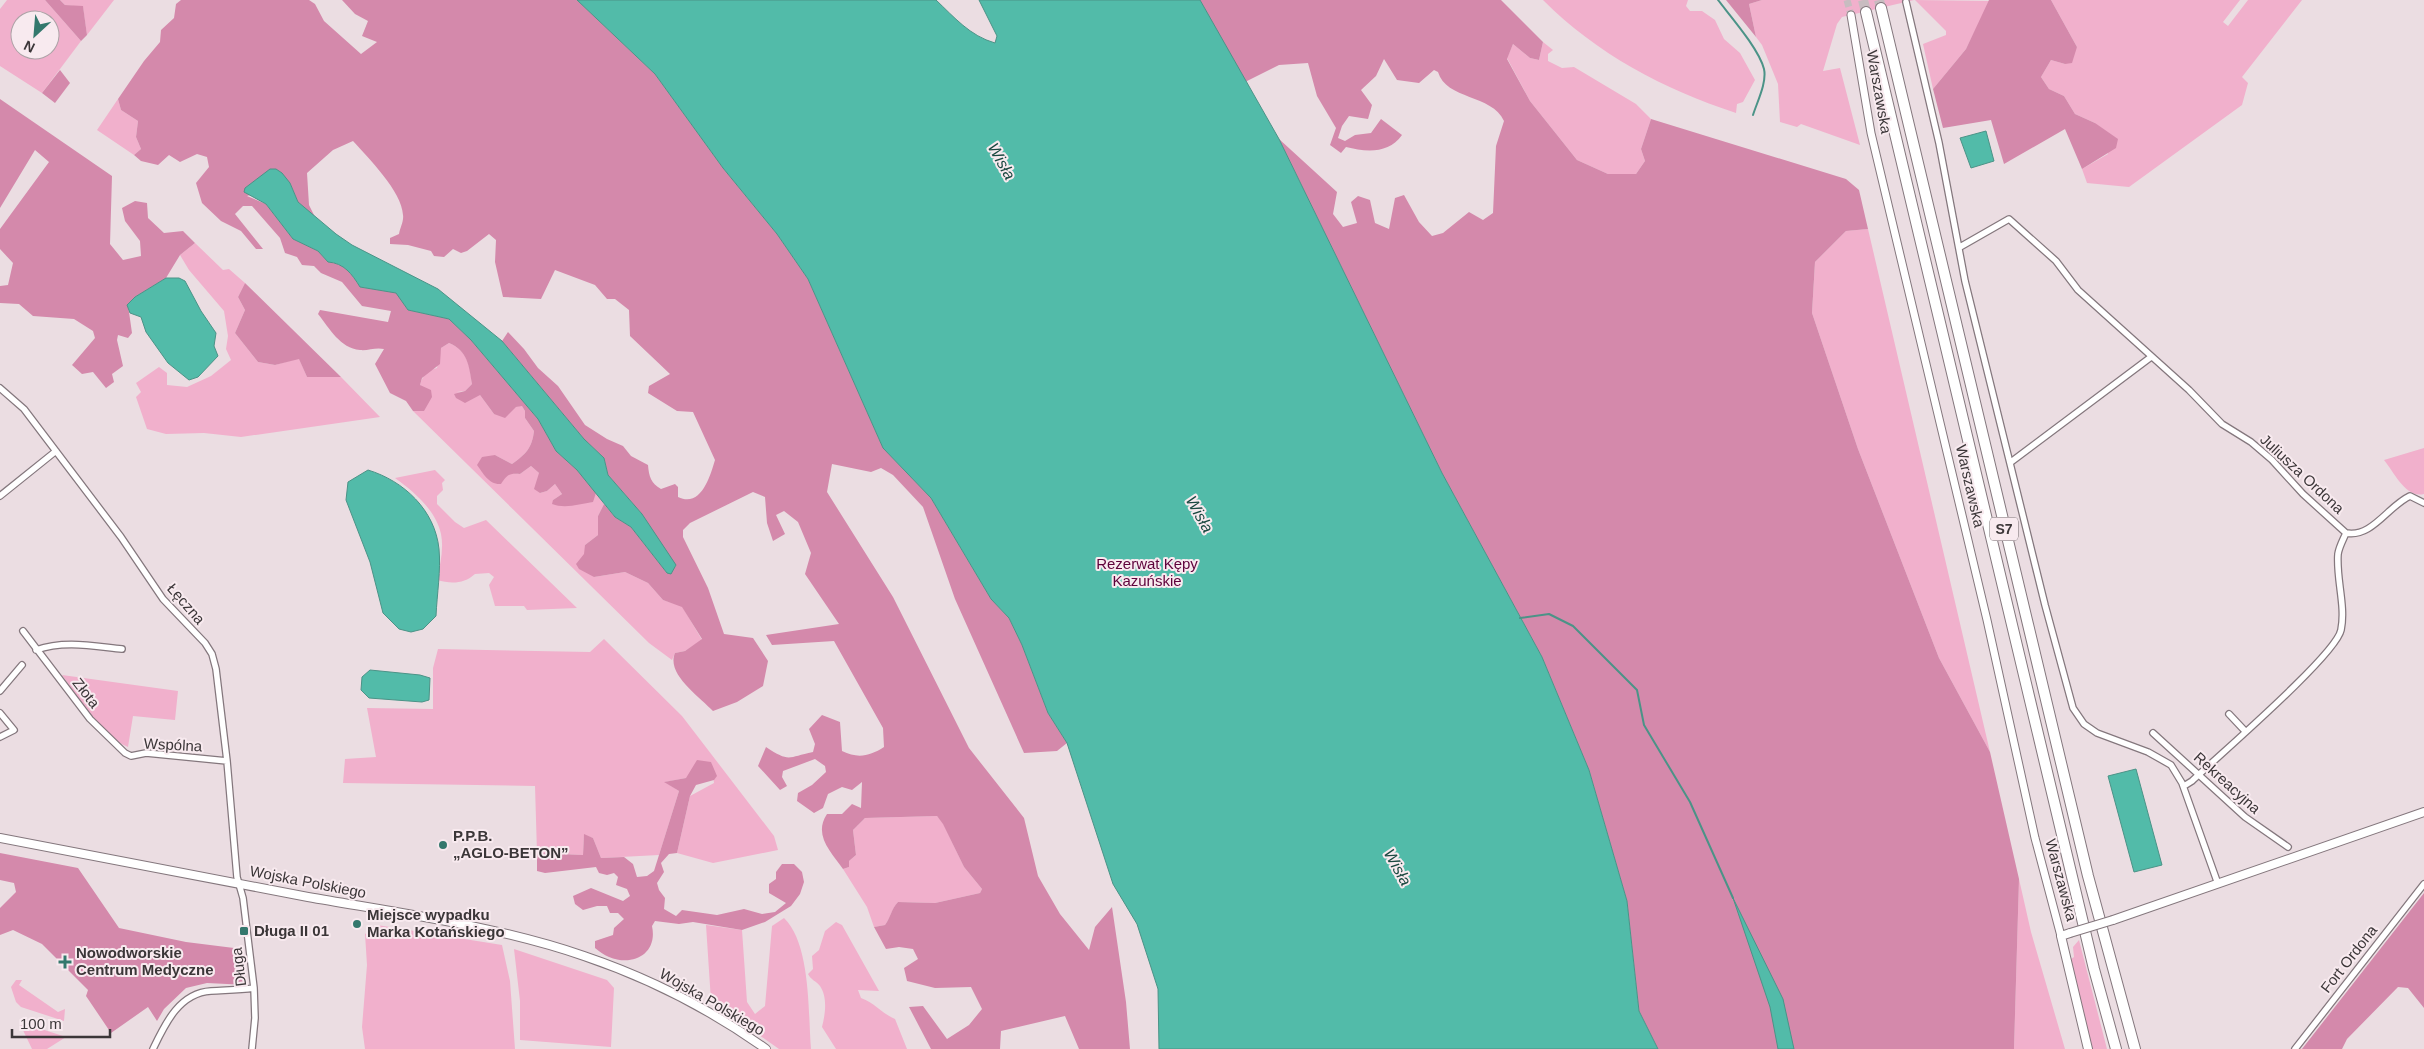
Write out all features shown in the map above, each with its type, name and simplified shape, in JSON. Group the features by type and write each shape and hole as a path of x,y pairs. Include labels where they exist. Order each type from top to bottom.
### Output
{"highway":[{"name":"S7","path":"1881,8 2088,876 2135,1049"},
{"name":"S7","path":"1866,12 2094,969 2116,1049"}],"main road":[{"path":"2061,936 2113,920 2424,812"},
{"name":"Wojska Polskiego","path":"0,838 488,931 582,955 617,968 689,1001 766,1049"},
{"name":"Warszawska","path":"2061,936 2088,1049"}],"street":[{"path":"1906,2 1939,143 1965,281 2045,605 2073,708 2084,724 2097,733 2162,759 2171,765 2184,786 2218,884"},
{"name":"Warszawska","path":"1851,15 1872,133 1987,620 2035,838 2061,936"},
{"name":"Juliusza Ordona","path":"1960,247 2009,219 2056,262 2078,290 2188,390 2222,424 2251,442 2272,460 2303,494 2346,533 2338,553 2342,619 2341,632 2336,642 2312,668 2184,786"},
{"path":"2011,462 2151,357"},
{"name":"Łęczna","path":"0,388 24,409 121,537 163,599 205,643 212,654 216,668 227,761 236,871 239,883"},
{"path":"0,496 56,451"},
{"path":"2346,533 2354,534 2368,529 2400,501 2410,496 2424,503"},
{"name":"Złota","path":"23,631 90,719 119,749"},
{"path":"36,650 52,644 122,649"},
{"path":"0,691 22,664"},
{"path":"0,713 14,730 0,737"},
{"path":"2230,714 2245,731"},
{"name":"Rekreacyjna","path":"2153,734 2245,817 2288,847"},
{"name":"Wspólna","path":"119,749 131,756 146,753 227,761"},
{"name":"Długa","path":"239,883 254,988 255,1018 252,1049"},
{"name":"Fort Ordona","path":"2295,1049 2424,884"},
{"path":"153,1049 167,1022 178,1007 189,999 209,991 228,992 254,988"}],"shaded area":[{"path":"7,0 45,0 54,10 10,10 10,60 60,60 60,17 81,41 42,93 0,66 0,9"},
{"path":"45,0 60,0 65,5 83,6 87,35 81,41 60,17 60,10 54,10"},
{"path":"60,0 114,0 87,35 83,7 65,5"},
{"path":"181,0 309,0 315,4 324,21 361,54 377,42 362,36 368,21 355,14 342,0 577,0 655,74 723,168 777,234 808,279 883,448 931,498 991,599 1009,618 1022,645 1048,713 1067,743 1057,751 1024,753 955,599 923,507 893,475 881,468 871,472 832,464 827,492 893,597 969,748 1024,818 1038,876 1060,914 1089,950 1095,927 1112,907 1126,1002 1130,1049 1079,1049 1065,1016 1001,1031 1000,1049 931,1049 909,1007 923,1006 947,1039 969,1025 982,1009 971,987 935,988 907,981 904,968 918,959 913,949 899,947 886,949 874,927 885,925 898,902 935,903 980,893 982,889 964,867 943,824 937,816 865,818 853,830 856,855 849,861 849,867 843,869 825,843 822,829 823,822 827,814 842,814 852,804 861,808 862,782 852,790 842,787 828,794 823,808 814,813 797,801 798,793 812,785 826,772 825,766 815,759 783,771 782,777 787,786 780,790 758,766 766,747 785,757 813,752 815,744 809,729 822,715 840,722 842,751 859,756 874,753 884,747 883,728 834,641 772,645 766,635 839,624 805,574 811,553 798,522 784,511 776,515 785,534 773,541 767,523 765,497 753,492 690,523 683,530 683,537 708,588 724,634 753,638 768,661 763,686 737,702 713,711 685,684 675,669 673,661 675,653 685,651 702,639 682,607 663,600 648,583 625,572 594,577 579,569 576,564 584,554 585,545 598,535 598,516 604,504 615,517 631,527 667,573 676,566 642,514 608,475 604,458 584,439 502,341 508,332 538,368 558,386 585,425 607,439 623,446 631,456 648,465 651,479 658,487 661,489 675,484 678,487 678,497 693,498 703,489 715,460 693,412 677,411 648,393 649,386 670,374 630,336 629,310 615,299 607,299 595,285 555,270 541,299 503,297 495,262 496,240 489,234 467,251 461,253 453,249 444,257 434,256 431,251 408,245 390,244 390,238 399,234 403,217 401,206 397,196 383,175 353,141 333,150 307,173 309,205 316,219 298,202 290,183 247,196 266,204 293,239 318,251 328,262 339,264 351,274 360,287 397,293 408,310 449,319 471,340 538,419 556,451 577,470 596,493 593,502 567,506 552,504 553,500 562,494 555,484 547,491 540,493 534,489 539,473 531,466 520,474 509,475 501,484 490,481 477,465 482,457 495,455 512,464 525,454 530,446 534,431 525,418 525,411 522,406 516,407 505,418 494,414 480,395 465,403 456,398 454,394 465,391 472,384 464,355 449,343 441,348 440,364 422,378 420,385 431,390 432,397 424,411 413,411 406,401 390,393 375,364 384,349 360,350 347,346 336,337 318,314 320,310 388,322 391,311 362,306 342,282 321,273 314,266 302,265 297,257 285,253 280,238 252,206 243,206 235,214 263,249 256,249 241,231 221,221 202,203 196,183 209,167 207,157 197,154 180,162 169,155 158,165 141,161 134,155 141,149 136,137 138,121 121,110 118,99 144,61 160,42 161,30 174,18 176,4"},
{"path":"1200,0 1501,0 1543,42 1539,60 1530,58 1513,44 1507,59 1530,101 1577,160 1608,174 1636,174 1645,161 1641,149 1651,119 1846,179 1859,190 1868,229 1846,231 1815,262 1812,313 1858,449 1939,658 1990,752 2019,879 2014,1049 1658,1049 1639,1011 1627,901 1589,770 1542,657 1442,473 1279,139 1337,192 1333,214 1343,227 1357,223 1351,202 1358,196 1370,200 1375,223 1389,229 1395,198 1404,195 1419,222 1432,236 1443,233 1469,212 1483,220 1493,213 1496,146 1504,121 1498,112 1490,106 1450,88 1438,72 1434,70 1419,83 1397,80 1384,59 1376,76 1361,90 1372,105 1368,119 1349,116 1342,126 1338,138 1345,141 1355,135 1371,133 1381,119 1402,135 1391,146 1377,150 1361,150 1346,147 1341,153 1330,145 1336,128 1317,96 1308,63 1279,65 1245,82"},
{"path":"1543,0 1688,0 1686,6 1690,11 1702,11 1715,20 1724,39 1740,53 1755,80 1743,102 1737,104 1736,113 1709,103 1683,93 1632,68 1586,37"},
{"path":"1726,0 1762,0 1749,4 1756,37"},
{"path":"1762,0 1914,0 1842,17 1837,24 1823,71 1840,68 1860,145 1801,124 1797,127 1780,122 1778,84 1762,45 1756,37 1749,4"},
{"path":"1915,0 1990,1 1966,49 1933,89 1923,44 1946,35 1946,31"},
{"path":"1989,0 2051,0 2077,47 2072,63 2065,64 2051,60 2041,77 2049,89 2064,96 2075,114 2095,123 2118,139 2116,148 2082,169 2065,129 2004,164 1991,120 1943,128 1933,89 1966,49"},
{"path":"2051,0 2240,0 2223,22 2228,26 2248,0 2302,0 2242,77 2248,83 2242,105 2129,187 2087,183 2082,169 2108,154 2095,123 2075,114 2064,96 2049,89 2041,77 2051,60 2065,64 2077,47"},
{"path":"1543,42 1553,50 1548,54 1548,61 1562,68 1574,67 1636,104 1651,119 1641,149 1645,161 1636,174 1608,174 1577,160 1530,101 1507,58 1513,44 1530,58 1539,60"},
{"path":"60,70 70,83 55,103 42,93"},
{"path":"0,99 112,176 110,244 123,260 141,256 140,241 125,221 122,208 135,201 147,203 148,218 164,233 183,231 195,243 180,255 166,278 135,297 128,305 132,333 128,338 118,335 117,340 123,366 112,374 114,382 106,388 93,372 82,374 72,365 95,338 93,331 74,319 33,316 19,304 0,303 0,286 8,285 13,263 0,249 0,229 49,162 35,150 0,208"},
{"path":"118,99 121,110 138,121 136,137 141,149 134,155 97,130"},
{"path":"1868,229 1990,752 1939,658 1858,449 1812,313 1815,262 1846,231"},
{"path":"195,243 223,270 229,269 245,283 238,297 245,310 235,333 258,362 275,365 299,358 307,377 341,377 380,417 241,437 204,433 166,434 147,429 136,397 141,392 136,383 159,367 167,373 167,385 187,387 211,376 231,360 226,349 228,336 224,311 189,270 180,255"},
{"path":"245,283 341,377 307,377 299,359 275,365 258,362 235,333 245,310 238,297"},
{"path":"449,343 464,355 470,371 472,384 465,391 457,392 480,395 494,414 522,405 525,411 525,418 534,431 528,450 512,464 495,455 506,475 511,473 520,474 531,466 539,473 540,493 547,491 555,484 562,494 553,500 553,504 557,505 592,502 596,493 604,504 598,516 598,535 585,545 594,577 625,572 648,583 663,600 682,606 702,640 685,651 675,653 672,660 649,643 413,411 424,411 425,389 420,385 421,382 428,372 437,368 441,348"},
{"path":"2424,448 2424,494 2418,494 2406,489 2384,460"},
{"path":"435,470 445,480 442,483 443,490 437,496 437,504 455,522 464,528 486,520 577,608 527,610 524,606 495,606 489,585 494,577 489,573 475,574 466,580 457,582 437,580 442,545 438,525 423,502 395,478"},
{"path":"604,639 682,716 774,836 778,850 713,863 677,853 690,796 714,783 711,762 686,778 665,782 679,791 659,855 601,858 593,838 584,835 583,855 537,853 535,786 343,783 345,759 376,757 367,708 433,709 433,668 438,649 590,652"},
{"path":"62,675 178,691 175,720 133,716 128,747 99,726"},
{"path":"697,760 711,762 717,776 714,780 696,785 690,796 677,853 669,854 661,863 664,872 657,883 659,890 665,898 664,909 676,916 682,910 717,915 744,909 762,914 775,912 786,903 769,893 769,884 776,879 776,872 782,864 794,864 802,872 804,882 800,894 791,906 765,922 742,930 693,922 679,924 655,921 652,926 653,936 651,944 642,956 635,959 618,960 607,956 595,948 595,941 613,935 614,928 624,919 618,913 610,913 607,906 597,906 583,910 575,904 573,896 591,888 623,901 630,896 627,889 616,885 618,877 614,873 607,875 599,873 596,867 545,873 537,871 537,853 583,855 584,834 593,838 601,858 624,857 633,864 637,877 647,876 654,871 679,791 664,782 686,778"},
{"path":"937,816 943,823 964,867 982,889 980,893 935,903 898,902 885,925 874,927 867,907 843,869 849,867 849,861 856,855 853,830 865,818"},
{"path":"0,853 78,868 119,928 186,942 242,949 247,985 207,983 186,988 164,1009 157,1021 148,1007 111,1033 86,996 88,990 42,944 13,930 0,935 0,908 16,892 14,883 0,880"},
{"path":"2019,879 2031,932 2065,1049 2014,1049"},
{"path":"2424,893 2424,1008 2408,988 2398,987 2347,1039 2342,1049 2302,1049"},
{"path":"784,918 793,930 804,961 811,1049 779,1049 711,1001 706,925 742,930 747,1002 755,1014 765,1006 772,926"},
{"path":"836,922 842,925 879,991 858,990 861,998 895,1019 907,1049 836,1049 822,1027 825,1012 823,991 808,974 813,969 812,956 819,950 825,931"},
{"path":"377,925 502,945 510,981 515,1049 365,1049 362,1027 367,965 365,934"},
{"path":"2079,940 2107,1049 2092,1049 2071,959 2074,957 2073,947"},
{"path":"514,949 607,980 614,988 611,1047 520,1040 520,1001"},
{"path":"16,980 22,980 19,985 58,1012 65,1009 64,1021 21,1007 16,1002 11,987"},
{"path":"23,1023 66,1037 47,1049 32,1049 21,1026"}],"water":[{"name":"Rezerwat Kępy Kazuńskie","path":"577,0 936,0 970,31 995,43 997,36 979,0 1200,0 1279,139 1442,473 1542,657 1589,770 1627,901 1639,1011 1658,1049 1159,1049 1158,989 1137,924 1113,884 1067,743 1048,713 1022,645 1009,618 991,599 931,498 883,448 808,279 777,234 723,168 655,74"},
{"path":"1986,131 1994,161 1971,168 1960,138"},
{"path":"270,169 276,169 282,173 290,183 298,202 336,234 352,245 438,289 502,341 584,439 604,458 608,475 642,514 676,565 671,574 667,573 631,527 615,517 577,470 556,451 538,419 471,340 449,319 408,310 396,293 360,287 351,274 339,264 328,262 318,251 293,239 266,204 244,192 245,188"},
{"path":"166,278 179,278 185,281 201,311 216,333 214,346 218,356 198,377 189,380 168,363 146,332 141,317 130,313 127,305 135,297"},
{"path":"368,470 394,482 416,499 431,522 436,535 440,565 436,616 423,629 411,632 399,629 383,613 370,562 346,500 348,482"},
{"path":"370,670 420,675 430,678 429,700 422,702 369,698 361,690 362,677"},
{"path":"2136,769 2162,865 2134,872 2108,776"},
{"path":"1733,898 1783,999 1794,1049 1778,1049 1770,1007"}],"waterway":[{"path":"1718,0 1751,43 1764,69 1763,86 1753,115"},
{"path":"1520,618 1549,614 1573,626 1637,690 1644,725 1690,802 1733,898"}],"tunnel":[{"path":"1847,0 1851,15"},
{"path":"1863,0 1866,12"},
{"path":"1879,0 1881,8"}],"place":[{"name":"P.P.B. „AGLO-BETON”","path":"443,845"},
{"name":"Miejsce wypadku Marka Kotańskiego","path":"357,924"},
{"name":"Długa II 01","path":"244,931"},
{"name":"Nowodworskie Centrum Medyczne","path":"65,962"}],"water label":[{"name":"Wisła","path":"1002,161"},
{"name":"Wisła","path":"1200,514"},
{"name":"Wisła","path":"1398,867"}]}
